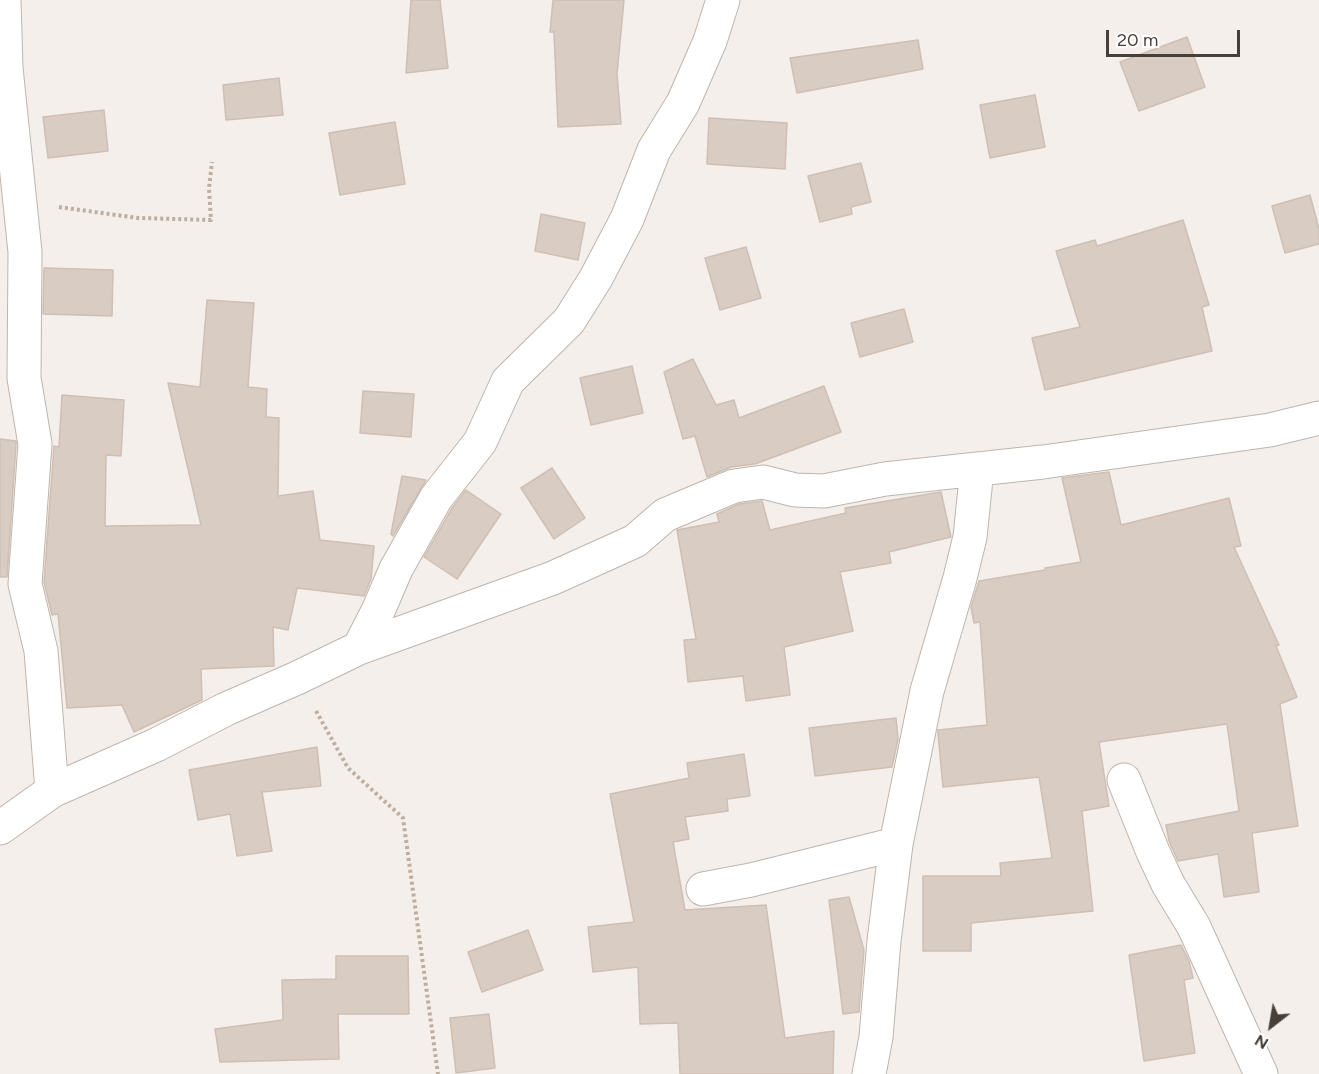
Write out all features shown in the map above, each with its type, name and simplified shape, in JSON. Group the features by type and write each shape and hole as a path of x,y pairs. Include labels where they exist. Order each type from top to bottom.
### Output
{"street":[{"path":"4,0 6,68 25,252 12,374 35,444 25,584 41,651 52,791"},
{"path":"359,648 396,569 436,498 480,442 508,381 569,321 596,278 627,219 654,150 683,103 710,41 723,0"},
{"path":"0,828 52,791 156,745 226,709 359,648 553,578 635,541 665,515 734,486 763,482 795,490 824,490 885,479 1055,460 1270,430 1319,418"},
{"path":"869,1074 876,1037 884,941 896,844 927,691 970,537 976,469"},
{"path":"1124,780 1153,852 1168,884 1194,927 1261,1074"},
{"path":"703,889 751,880 896,844"}],"path":[{"path":"20,202 138,218 211,220 209,188 212,162"},
{"path":"297,678 348,768 403,818 438,1074"}],"building":[{"path":"411,0 440,0 448,68 406,73"},
{"path":"553,0 624,0 617,74 621,124 558,127 554,32 550,32"},
{"path":"1187,37 1205,87 1139,111 1120,62"},
{"path":"918,40 923,69 797,93 790,58"},
{"path":"279,78 283,115 226,120 223,85"},
{"path":"1035,95 1045,147 990,158 980,105"},
{"path":"104,110 108,151 48,158 43,117"},
{"path":"709,118 787,123 785,169 707,164"},
{"path":"395,122 405,184 340,195 329,133"},
{"path":"861,163 871,202 851,207 852,214 820,222 808,176"},
{"path":"1310,195 1319,229 1319,244 1285,253 1272,206"},
{"path":"541,214 585,223 578,260 535,251"},
{"path":"1183,220 1209,305 1202,307 1212,351 1045,390 1032,338 1080,327 1056,251 1095,240 1097,246"},
{"path":"746,247 761,298 720,310 705,258"},
{"path":"44,268 113,270 112,316 43,314"},
{"path":"207,300 254,303 248,387 267,389 266,417 279,418 278,496 313,491 320,540 374,546 371,579 364,596 297,588 288,630 273,627 274,666 201,669 202,700 134,732 122,705 67,708 58,614 52,615 44,582 54,446 59,447 62,395 124,400 121,456 106,455 105,526 201,525 168,383 200,387"},
{"path":"904,309 913,342 860,357 851,323"},
{"path":"693,359 716,405 734,400 739,418 824,386 841,432 755,464 731,467 707,477 695,436 683,439 664,372"},
{"path":"632,366 643,413 591,425 580,378"},
{"path":"363,391 414,394 411,437 360,433"},
{"path":"0,439 16,441 7,577 0,577"},
{"path":"552,468 585,518 554,539 521,488"},
{"path":"1109,472 1121,525 1229,498 1241,546 1234,547 1279,645 1276,646 1297,697 1280,704 1298,826 1252,833 1259,892 1224,897 1218,854 1178,861 1169,841 1166,825 1239,811 1227,724 1099,742 1109,806 1082,811 1093,911 971,923 971,951 923,951 923,876 1001,876 1000,863 1052,858 1039,777 943,787 938,730 987,725 980,622 974,623 971,607 979,581 1081,562 1062,478"},
{"path":"402,476 426,480 393,536 391,534"},
{"path":"466,490 501,514 457,579 424,557 452,508"},
{"path":"941,492 951,537 889,552 891,563 840,572 853,631 784,647 790,695 746,701 743,676 688,682 684,640 696,639 677,530 719,522 717,514 739,504 762,501 770,530 846,513 845,508"},
{"path":"896,718 898,739 892,767 815,776 809,728"},
{"path":"317,747 321,786 262,792 272,851 237,856 230,814 198,820 189,770"},
{"path":"744,754 750,796 727,799 728,811 685,817 689,839 673,842 685,910 766,905 785,1038 834,1031 833,1074 680,1074 678,1023 640,1024 638,967 593,972 588,927 634,922 610,794 689,778 687,763"},
{"path":"849,897 864,950 859,1012 843,1014 829,900"},
{"path":"528,930 543,970 482,992 468,952"},
{"path":"1181,945 1189,961 1193,978 1184,980 1195,1053 1144,1061 1129,955"},
{"path":"336,956 408,956 409,1014 338,1014 339,1059 220,1062 215,1029 283,1020 282,980 336,979"},
{"path":"489,1014 495,1068 456,1073 450,1018"}]}
